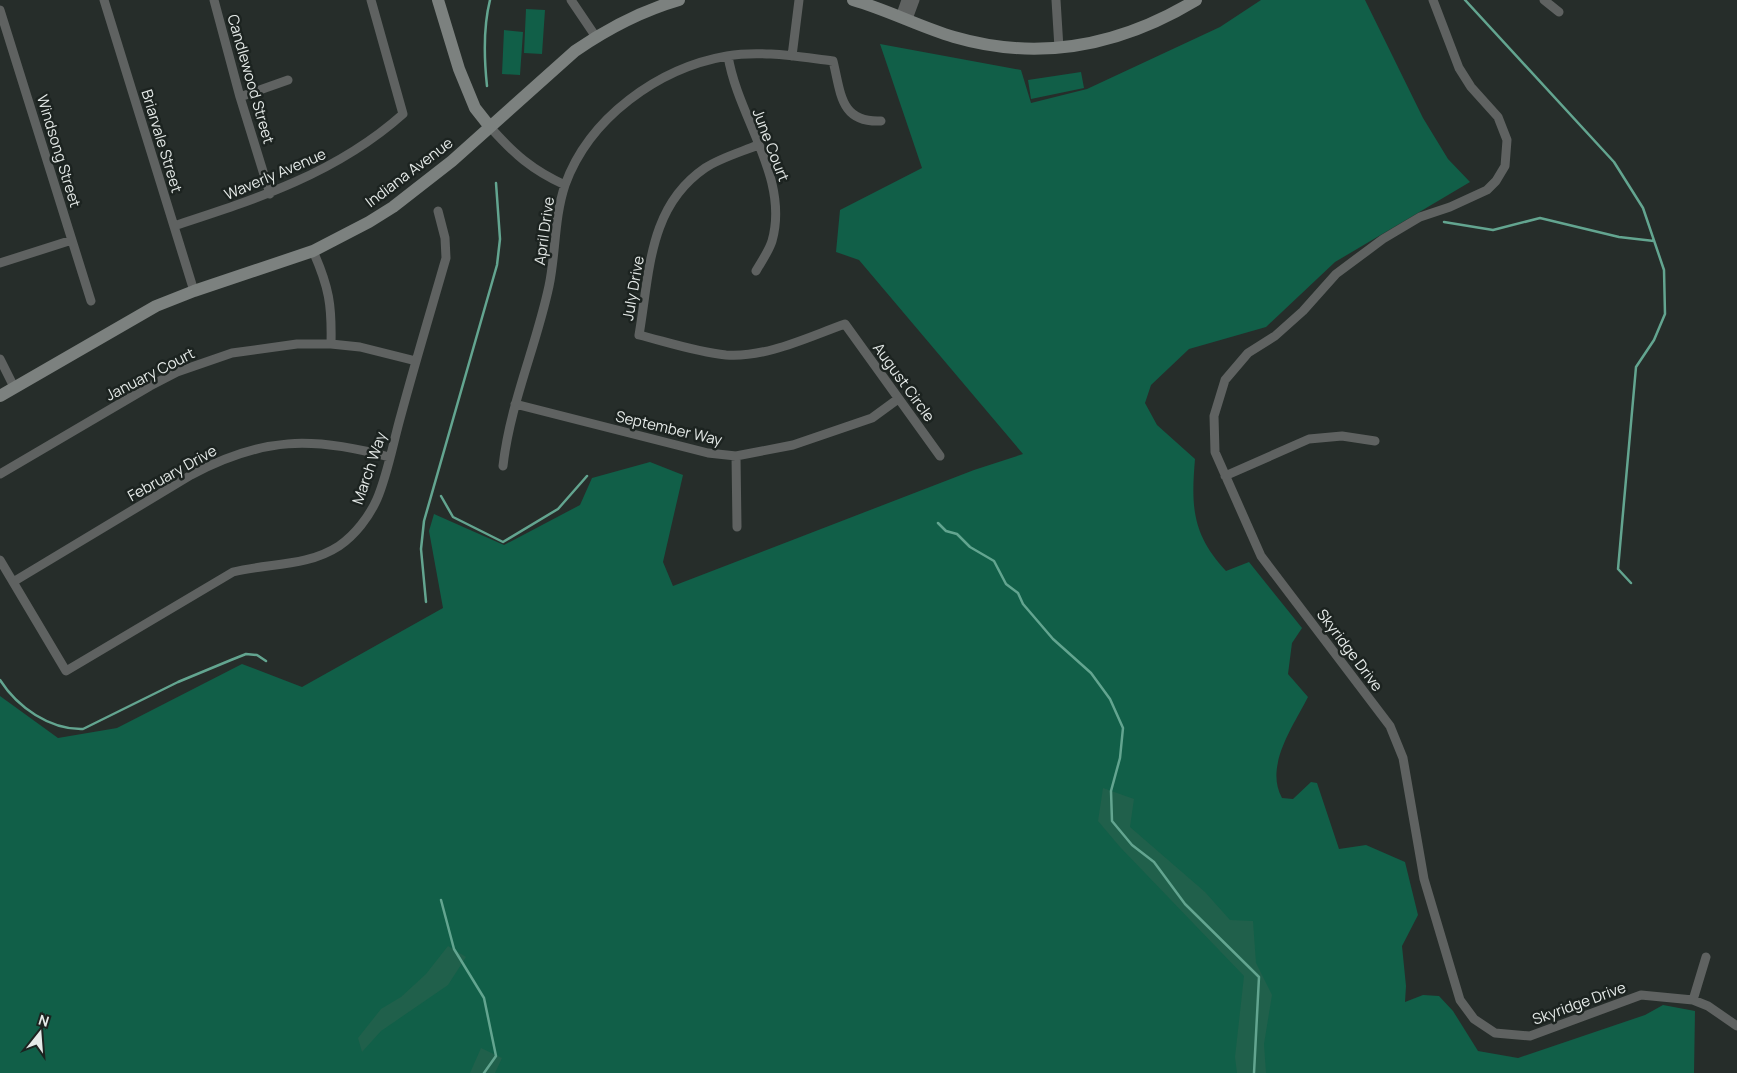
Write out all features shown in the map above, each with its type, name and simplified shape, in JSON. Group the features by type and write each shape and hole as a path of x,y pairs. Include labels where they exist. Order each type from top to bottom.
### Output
{"street":[{"name":"Briarvale Street","path":"104,0 194,291"},
{"name":"Candlewood Street","path":"216,0 240,96 270,194"},
{"name":"Waverly Avenue","path":"174,226 270,194 339,162 379,136 403,114 371,0"},
{"path":"438,0 459,69 475,108 524,162 539,173 565,185"},
{"path":"571,0 596,37"},
{"name":"Indiana Avenue","path":"0,396 156,306 194,291 313,251 393,207 452,162 575,51 596,37 646,11 678,0"},
{"path":"792,56 799,0"},
{"path":"853,0 953,36 982,44 1028,49 1059,48 1126,35 1163,19 1196,0"},
{"path":"904,18 906,0"},
{"path":"904,18 915,0"},
{"path":"1056,0 1059,48"},
{"name":"Skyridge Drive","path":"1433,0 1459,68 1471,88 1498,117 1507,140 1505,166 1496,181 1487,190 1450,207 1420,217 1375,244 1336,274 1303,311 1275,336 1248,353 1225,380 1214,416 1215,452 1261,556 1390,726 1404,758 1424,880 1460,1000 1474,1019 1494,1033 1530,1036 1641,995 1693,1000 1708,1006 1737,1026"},
{"path":"1544,0 1559,12"},
{"name":"Windsong Street","path":"0,10 90,301"},
{"name":"April Drive","path":"504,466 506,441 515,404 549,287 556,218 565,185 579,155 597,132 622,106 646,88 669,75 697,64 728,56 792,56 833,61 846,108 862,120 881,121"},
{"name":"June Court","path":"728,56 734,88 771,174 776,197 776,221 772,242 756,271"},
{"path":"240,96 288,80"},
{"name":"July Drive","path":"758,145 707,167 674,196 663,214 656,238 639,335 728,355 755,353 845,324"},
{"name":"March Way","path":"13,582 66,671 233,572 302,562 339,546 354,533 368,515 377,498 446,258 445,238 438,211"},
{"path":"0,263 72,240"},
{"path":"313,251 327,285 332,317 331,344"},
{"name":"August Circle","path":"845,324 940,456"},
{"name":"January Court","path":"0,474 150,386 195,365 232,352 264,347 331,344 360,348 416,361"},
{"path":"0,359 14,387"},
{"name":"September Way","path":"515,404 708,453 736,456 793,445 854,425 872,418 898,399"},
{"path":"1225,476 1309,439 1342,436 1376,441"},
{"name":"February Drive","path":"13,582 191,475 244,452 295,443 328,443 390,457"},
{"path":"736,456 737,527"},
{"path":"0,560 13,582"},
{"path":"1693,1000 1706,957"}],"green space":[{"path":"1261,0 1365,0 1423,118 1448,159 1470,182 1335,262 1266,327 1189,349 1151,385 1145,403 1157,425 1195,459 1193,492 1196,519 1206,545 1215,558 1226,571 1249,562 1302,628 1292,643 1288,674 1308,697 1283,746 1276,773 1277,786 1282,798 1293,799 1311,782 1317,783 1339,849 1366,845 1405,862 1418,915 1402,946 1406,986 1405,1002 1423,995 1439,996 1453,1011 1478,1051 1518,1058 1645,1015 1663,1005 1695,1011 1694,1073 0,1073 0,696 58,738 117,728 242,664 302,687 443,608 429,531 434,514 504,545 580,505 592,478 650,462 683,475 663,562 673,586 974,470 1023,454 859,260 836,252 840,210 922,168 880,44 1021,70 1031,103 1087,89 1220,27"},
{"path":"526,9 545,10 542,54 524,53"},
{"path":"504,30 523,32 520,75 502,74"},
{"path":"1081,72 1084,88 1031,99 1028,80"},
{"path":"1103,788 1134,799 1130,827 1205,892 1230,920 1253,921 1256,963 1272,995 1264,1044 1266,1073 1237,1073 1235,1057 1244,976 1120,847 1098,821"},
{"path":"448,946 466,957 448,985 381,1031 362,1052 358,1038 381,1009 401,997 426,974"},
{"path":"481,1048 502,1058 495,1073 470,1073"}],"waterway":[{"path":"487,86 485,43 486,21 490,0"},
{"path":"1465,0 1614,162 1643,208 1664,270 1665,314 1654,340 1636,367 1618,569 1631,583"},
{"path":"426,602 421,549 424,521 497,265 500,239 496,183"},
{"path":"1444,222 1493,230 1540,218 1619,237 1654,241"},
{"path":"441,496 453,517 503,542 558,509 587,476"},
{"path":"938,523 946,531 957,534 970,547 994,561 1006,584 1018,593 1023,604 1053,639 1091,673 1110,699 1123,728 1120,758 1111,791 1112,821 1132,845 1154,862 1185,904 1259,977 1254,1073"},
{"path":"0,680 25,708 36,715 59,726 83,729 178,682 246,654 257,655 266,661"},
{"path":"441,900 454,949 484,998 496,1056 484,1073"}]}
